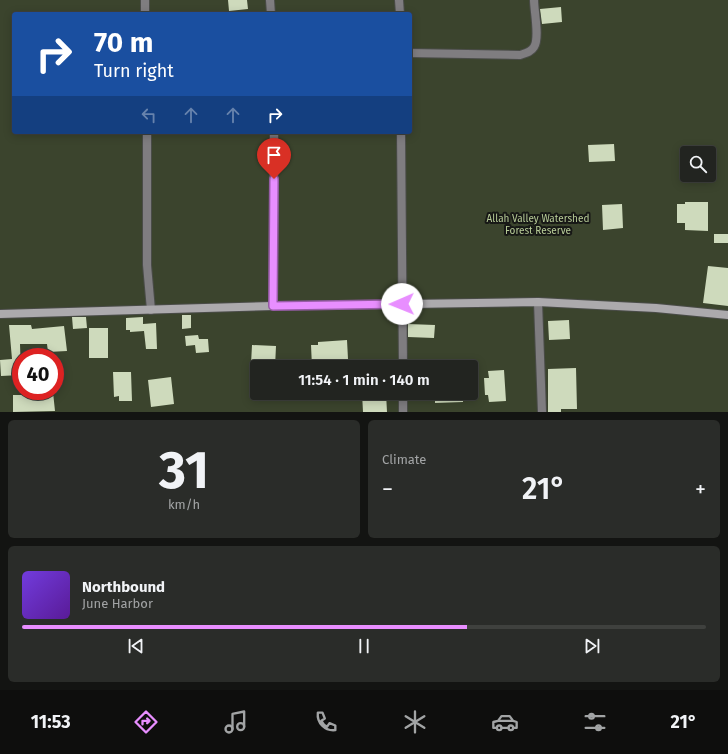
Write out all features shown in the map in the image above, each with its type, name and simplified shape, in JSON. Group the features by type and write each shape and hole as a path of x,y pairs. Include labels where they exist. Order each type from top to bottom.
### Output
{"street":[{"path":"145,0 145,12"},
{"path":"270,0 271,12"},
{"path":"399,0 400,12"},
{"path":"412,53 520,55 529,52 534,47 537,39 534,0"},
{"path":"147,134 147,265 150,310"},
{"path":"273,306 274,134"},
{"path":"401,134 402,360"},
{"path":"0,314 273,306 538,302 648,307 728,315"},
{"path":"538,302 542,412"},
{"path":"403,400 403,412"}],"green space":[{"name":"Allah Valley Watershed Forest Reserve","path":"0,0 728,0 728,412 0,412"}],"building":[{"path":"228,0 247,0 248,9 229,11"},
{"path":"561,7 562,22 542,24 540,9"},
{"path":"614,144 615,161 589,162 588,145"},
{"path":"685,202 708,202 708,231 685,230 685,223 677,223 677,204 685,204"},
{"path":"622,204 623,228 603,230 602,205"},
{"path":"714,234 728,234 728,243 714,243"},
{"path":"708,266 728,268 728,306 703,303"},
{"path":"182,315 191,315 191,328 182,329"},
{"path":"72,317 86,317 87,328 73,329"},
{"path":"143,317 143,324 156,323 157,349 146,349 144,331 130,332 130,330 126,330 126,318"},
{"path":"569,320 570,339 549,340 548,321"},
{"path":"408,324 435,325 434,338 408,337"},
{"path":"9,325 31,325 32,329 64,326 67,351 64,351 64,348 48,348 47,344 20,344 20,348 12,348 12,359"},
{"path":"89,328 108,328 108,358 89,358"},
{"path":"198,335 199,339 208,339 209,352 196,353 195,345 186,346 185,336"},
{"path":"347,340 348,359 312,360 311,345 318,345 318,342"},
{"path":"252,345 276,346 275,360 251,360"},
{"path":"12,359 12,375 1,376 0,360"},
{"path":"576,368 577,409 561,409 561,412 548,412 548,369"},
{"path":"504,370 506,401 489,402 488,395 485,395 484,378 489,378 488,371"},
{"path":"113,372 131,372 132,401 119,401 119,396 114,397"},
{"path":"171,377 174,404 151,407 148,380"},
{"path":"13,400 54,400 55,411 13,412"},
{"path":"362,400 386,400 387,412 363,412"},
{"path":"435,400 463,400 463,402 435,403"}],"route":[{"path":"274,179 273,306 402,304"}]}
